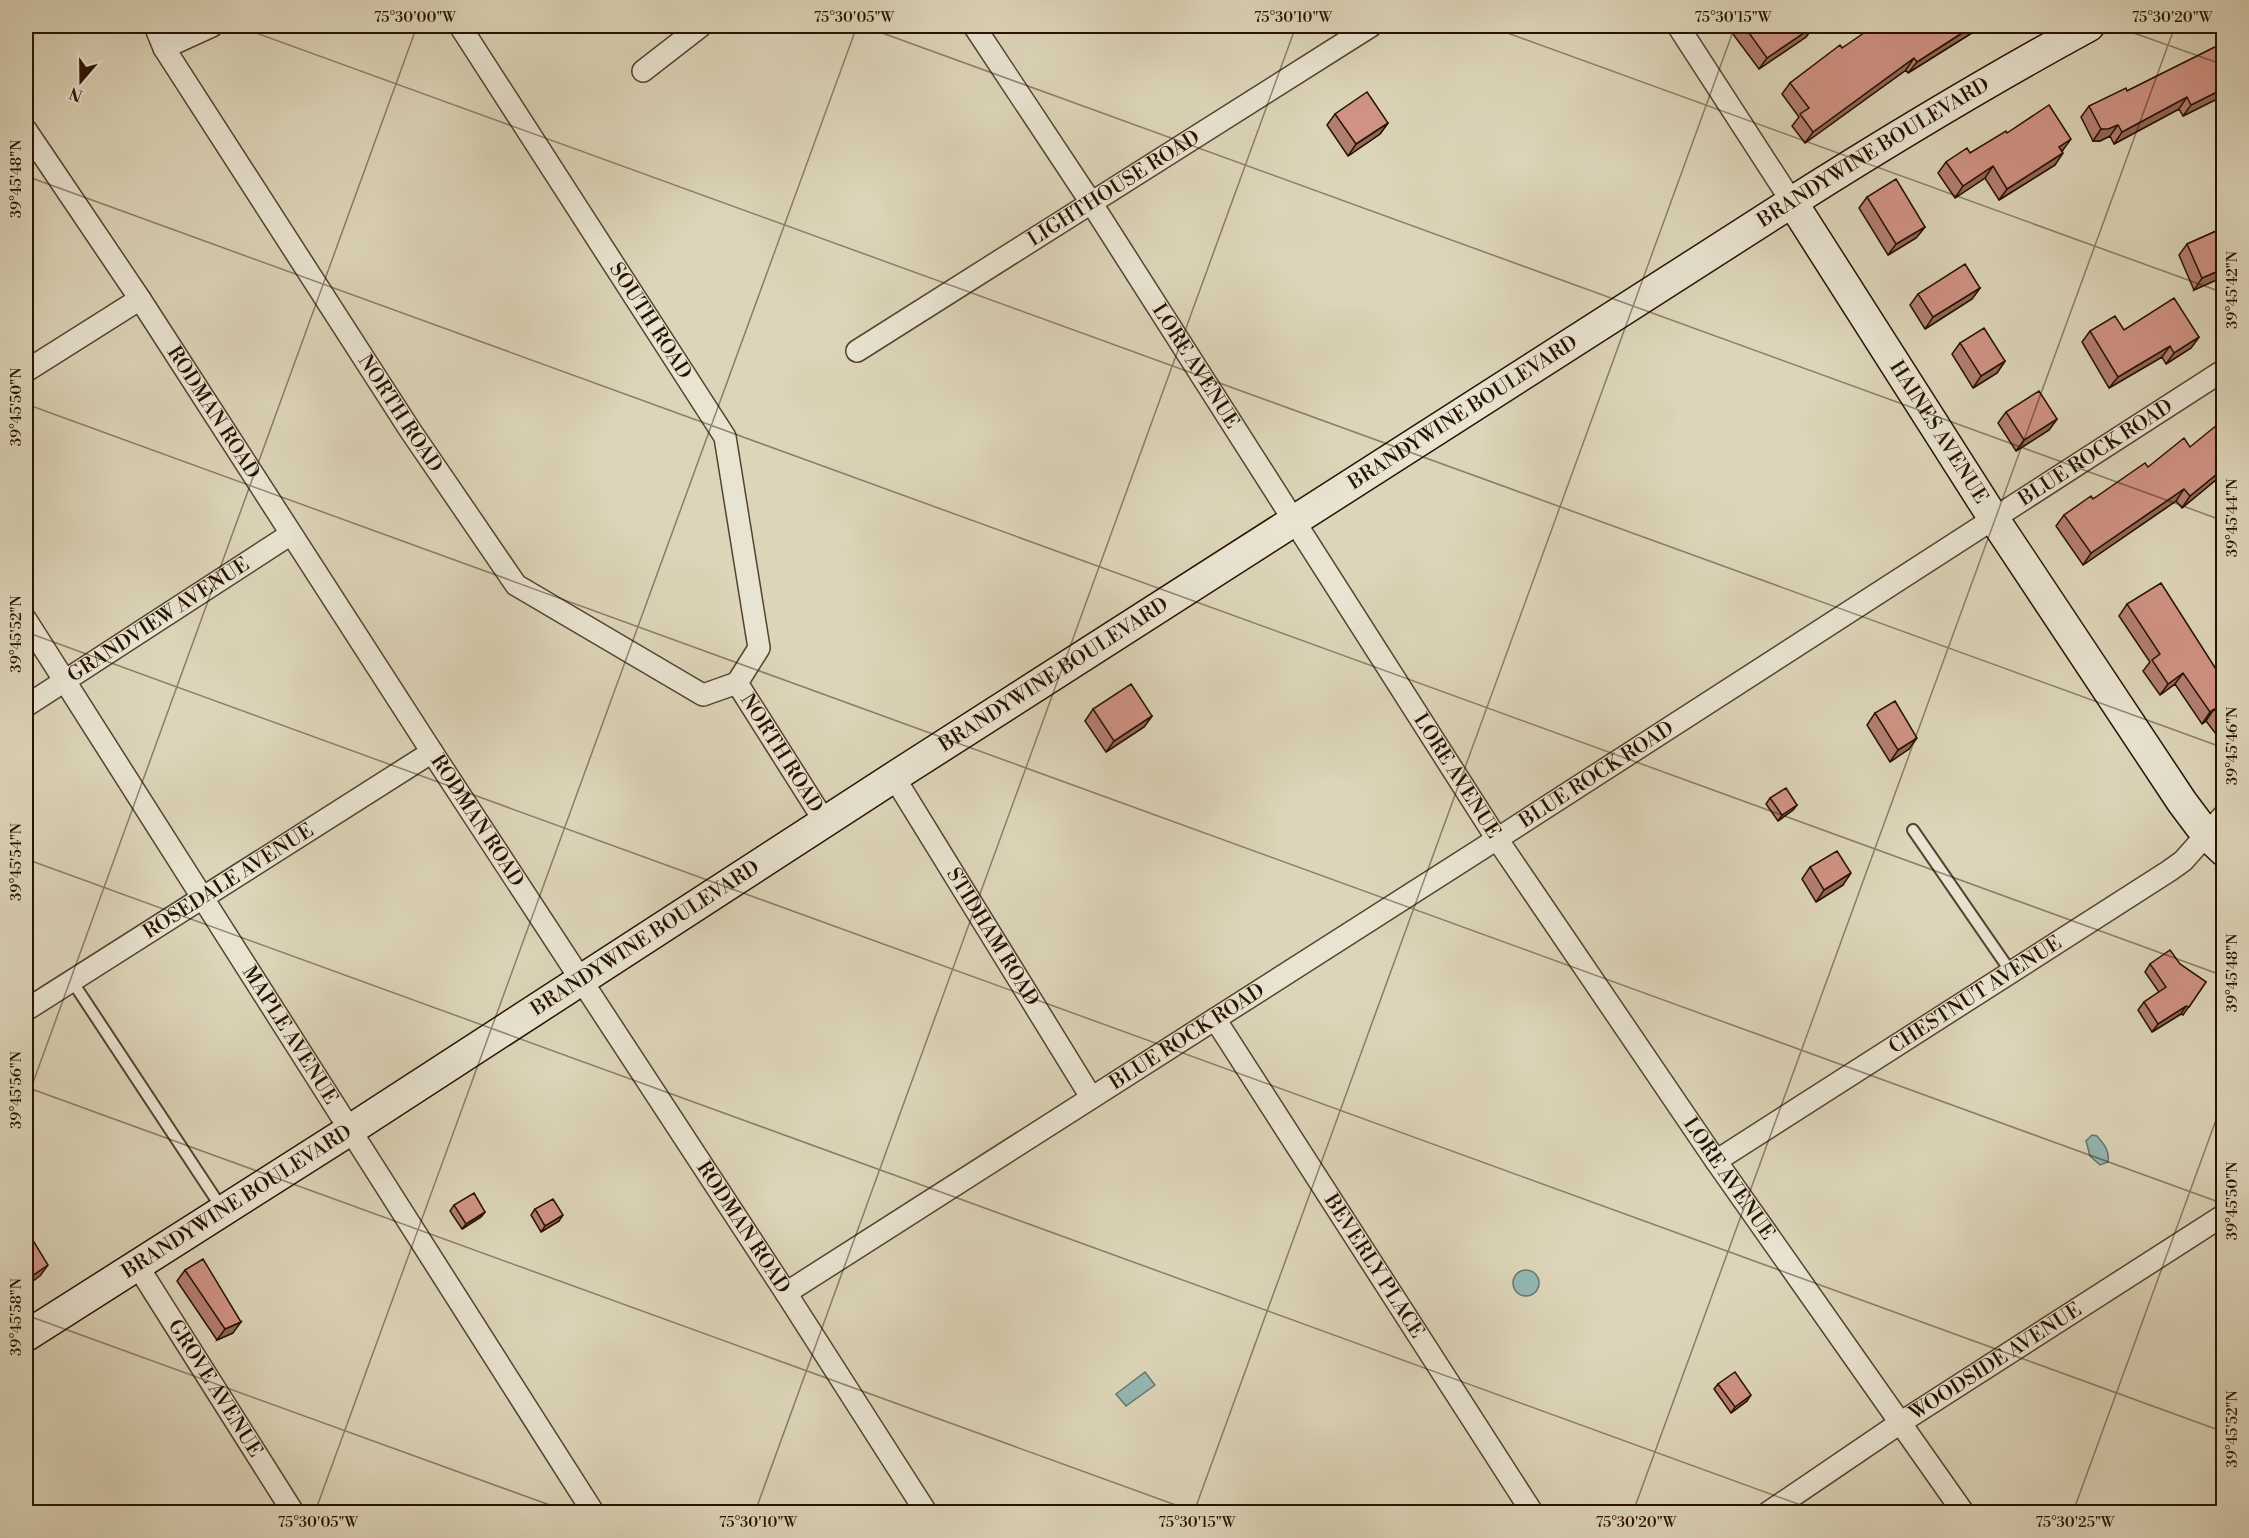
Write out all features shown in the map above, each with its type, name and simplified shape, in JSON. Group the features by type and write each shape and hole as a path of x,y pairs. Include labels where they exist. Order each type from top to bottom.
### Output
{"street":[{"name":"NORTH ROAD","path":"155,26 164,48 410,430 516,585 703,695 737,683 759,648"},
{"path":"164,48 212,26"},
{"name":"SOUTH ROAD","path":"460,26 724,437 759,648"},
{"path":"643,70 700,26"},
{"name":"LORE AVENUE","path":"974,26 1092,204 1497,839 1716,1161 1963,1512"},
{"name":"LIGHTHOUSE ROAD","path":"857,351 1371,26"},
{"name":"HAINES AVENUE","path":"1678,26 1994,519 2182,802 2218,833"},
{"name":"BRANDYWINE BOULEVARD","path":"26,1336 1792,202 1931,116 2089,26"},
{"name":"RODMAN ROAD","path":"26,130 140,299 926,1512"},
{"path":"26,372 140,299"},
{"name":"BLUE ROCK ROAD","path":"786,1293 1497,839 2223,370"},
{"name":"GRANDVIEW AVENUE","path":"26,706 291,534"},
{"name":"MAPLE AVENUE","path":"26,620 593,1512"},
{"name":"NORTH ROAD","path":"737,683 825,822"},
{"name":"ROSEDALE AVENUE","path":"26,1010 432,752"},
{"name":"STIDHAM ROAD","path":"894,777 1091,1097"},
{"name":"CHESTNUT AVENUE","path":"1716,1161 2169,871 2218,833"},
{"name":"BEVERLY PLACE","path":"1215,1019 1532,1512"},
{"name":"WOODSIDE AVENUE","path":"1769,1512 1900,1423 2223,1215"},
{"name":"GROVE AVENUE","path":"137,1265 293,1512"}],"lane":[{"path":"1913,830 2011,972"},
{"path":"72,981 223,1210"}],"water":[{"path":"2092,1135 2097,1136 2104,1145 2108,1154 2108,1162 2100,1165 2090,1156 2086,1141"},
{"path":"1526,1270 1535,1274 1539,1283 1535,1292 1526,1296 1517,1292 1513,1283 1517,1274"},
{"path":"1145,1372 1155,1385 1126,1406 1116,1394"}],"building":[{"path":"1744,26 1814,26 1767,58"},
{"path":"1874,26 1880,30 1888,26 1973,26 1917,62 1914,58 1813,132 1800,114 1809,108 1790,83 1840,45 1842,48"},
{"path":"2223,43 2223,89 2191,105 2187,97 2122,132 2118,125 2101,129 2089,106 2126,88 2127,91"},
{"path":"1367,92 1388,123 1356,144 1335,114"},
{"path":"2049,105 2071,139 2059,147 2063,153 2007,189 1993,166 1963,186 1946,162 1967,148 1970,153 2006,131 2007,133"},
{"path":"1896,179 1925,227 1896,244 1867,197"},
{"path":"2223,228 2223,269 2202,278 2187,244"},
{"path":"1965,264 1980,288 1933,317 1918,294"},
{"path":"2174,298 2199,337 2174,353 2170,346 2118,377 2090,331 2115,316 2124,330"},
{"path":"1984,328 2005,361 1981,376 1960,343"},
{"path":"2039,391 2057,419 2024,440 2006,412"},
{"path":"2223,420 2223,469 2190,496 2184,489 2091,553 2064,515 2091,496 2093,499 2145,463 2148,467 2184,438 2190,447"},
{"path":"2161,583 2221,677 2223,675 2223,721 2214,709 2210,712 2183,673 2168,684 2152,660 2160,654 2127,604"},
{"path":"1131,684 1152,716 1114,741 1093,709"},
{"path":"1895,701 1917,738 1898,750 1875,713"},
{"path":"1786,788 1797,805 1782,815 1770,798"},
{"path":"1837,851 1851,873 1824,890 1810,867"},
{"path":"2170,950 2180,964 2206,982 2189,1007 2186,1006 2158,1024 2144,1002 2166,987 2150,964"},
{"path":"474,1193 485,1212 466,1224 454,1205"},
{"path":"553,1199 563,1215 545,1226 535,1209"},
{"path":"26,1229 48,1265 26,1280"},
{"path":"203,1259 241,1322 225,1329 185,1270"},
{"path":"1735,1372 1751,1395 1735,1407 1718,1384"}]}
